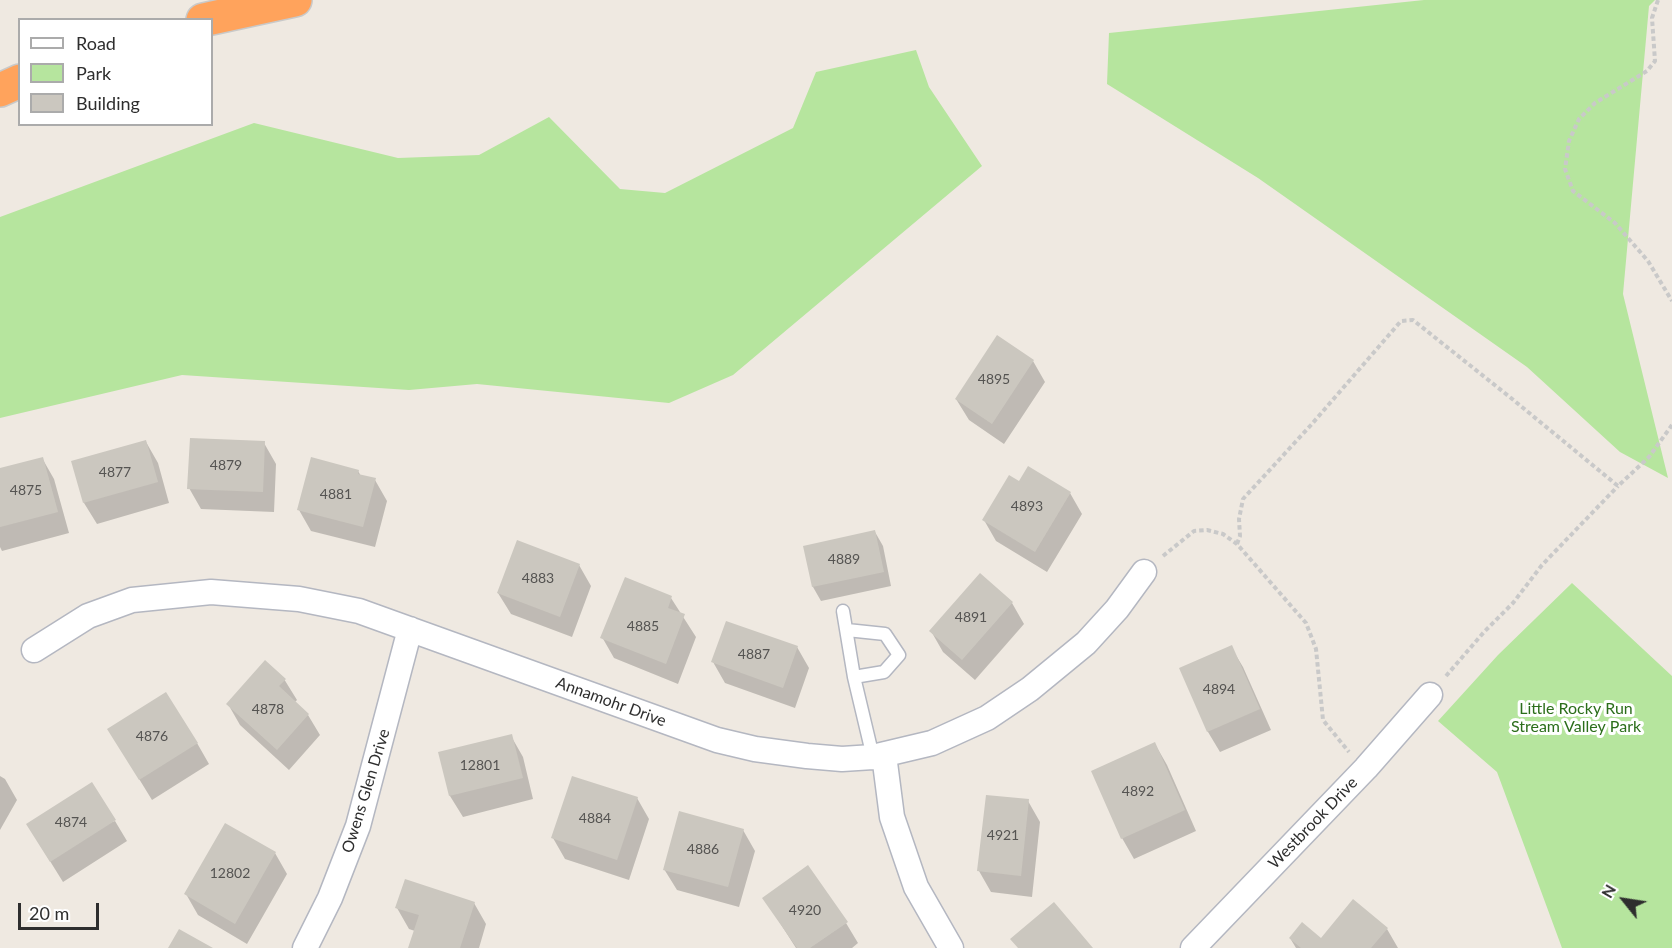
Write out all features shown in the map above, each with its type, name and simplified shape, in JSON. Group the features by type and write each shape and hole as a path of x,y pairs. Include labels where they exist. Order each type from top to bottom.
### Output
{"highway":[{"path":"212,18 295,0"},
{"path":"0,90 18,82"}],"street":[{"name":"Annamohr Drive","path":"34,650 88,616 132,600 211,592 299,599 359,611 717,740 755,749 842,759 878,756 932,743 987,718 1030,689 1086,643 1117,609 1144,572"},
{"name":"Owens Glen Drive","path":"304,948 330,898 358,826 410,629"},
{"name":"Westbrook Drive","path":"1193,948 1366,768 1430,695"},
{"path":"878,756 892,817 916,887 951,948"}],"lane":[{"path":"843,611 854,677 878,756"},
{"path":"847,630 885,634 899,655 884,672 854,677"}],"path":[{"path":"1658,0 1652,18 1655,62 1647,71 1595,103 1579,119 1569,141 1565,169 1574,191 1616,222 1648,261 1672,301"},
{"path":"1237,544 1240,536 1239,519 1243,499 1401,321 1413,320 1618,486"},
{"path":"1430,695 1484,632 1513,603 1542,565 1649,457 1672,425"},
{"path":"1144,572 1194,531 1224,534 1237,544 1306,623 1316,649 1323,720 1349,752 1366,768"}],"green space":[{"path":"1424,0 1655,0 1649,6 1623,294 1668,478 1620,452 1527,367 1258,178 1107,84 1109,33"},
{"path":"916,50 929,87 982,166 733,375 669,403 477,384 409,390 182,375 0,418 0,217 254,123 398,158 479,155 549,117 620,189 665,193 793,128 816,72"},
{"name":"Little Rocky Run Stream Valley Park","path":"1572,583 1672,676 1672,948 1562,948 1497,772 1438,721 1498,655"}],"building":[{"path":"997,335 1034,360 992,424 955,399"},
{"path":"190,438 265,441 263,492 187,489"},
{"path":"146,440 158,482 83,503 71,461"},
{"path":"43,457 58,512 0,527 0,468"},
{"path":"311,457 359,470 358,474 376,478 363,527 297,510"},
{"path":"1028,466 1071,492 1035,552 982,520 1009,475 1019,481"},
{"path":"875,530 884,572 812,587 803,546"},
{"path":"517,540 580,564 560,617 497,593"},
{"path":"980,573 1013,602 962,660 929,631"},
{"path":"625,577 672,596 668,608 685,614 666,664 600,638"},
{"path":"726,621 798,646 783,688 711,662"},
{"path":"1232,645 1260,709 1207,732 1179,668"},
{"path":"265,660 286,679 279,686 309,714 277,750 226,704"},
{"path":"166,692 198,743 139,780 107,729"},
{"path":"512,734 523,778 449,796 438,752"},
{"path":"1155,742 1185,810 1121,839 1091,771"},
{"path":"572,776 638,797 617,860 551,838"},
{"path":"92,782 116,820 50,862 26,824"},
{"path":"986,795 1029,799 1021,876 977,871"},
{"path":"679,811 744,829 728,887 663,870"},
{"path":"225,823 276,852 235,924 184,894"},
{"path":"808,865 848,922 810,948 797,948 762,898"},
{"path":"405,879 475,902 460,948 408,948 419,915 395,908"},
{"path":"1353,899 1388,928 1371,948 1301,948 1289,938 1302,922 1321,938"},
{"path":"1054,902 1093,948 1018,948 1010,939"},
{"path":"179,929 213,948 168,948"}]}
